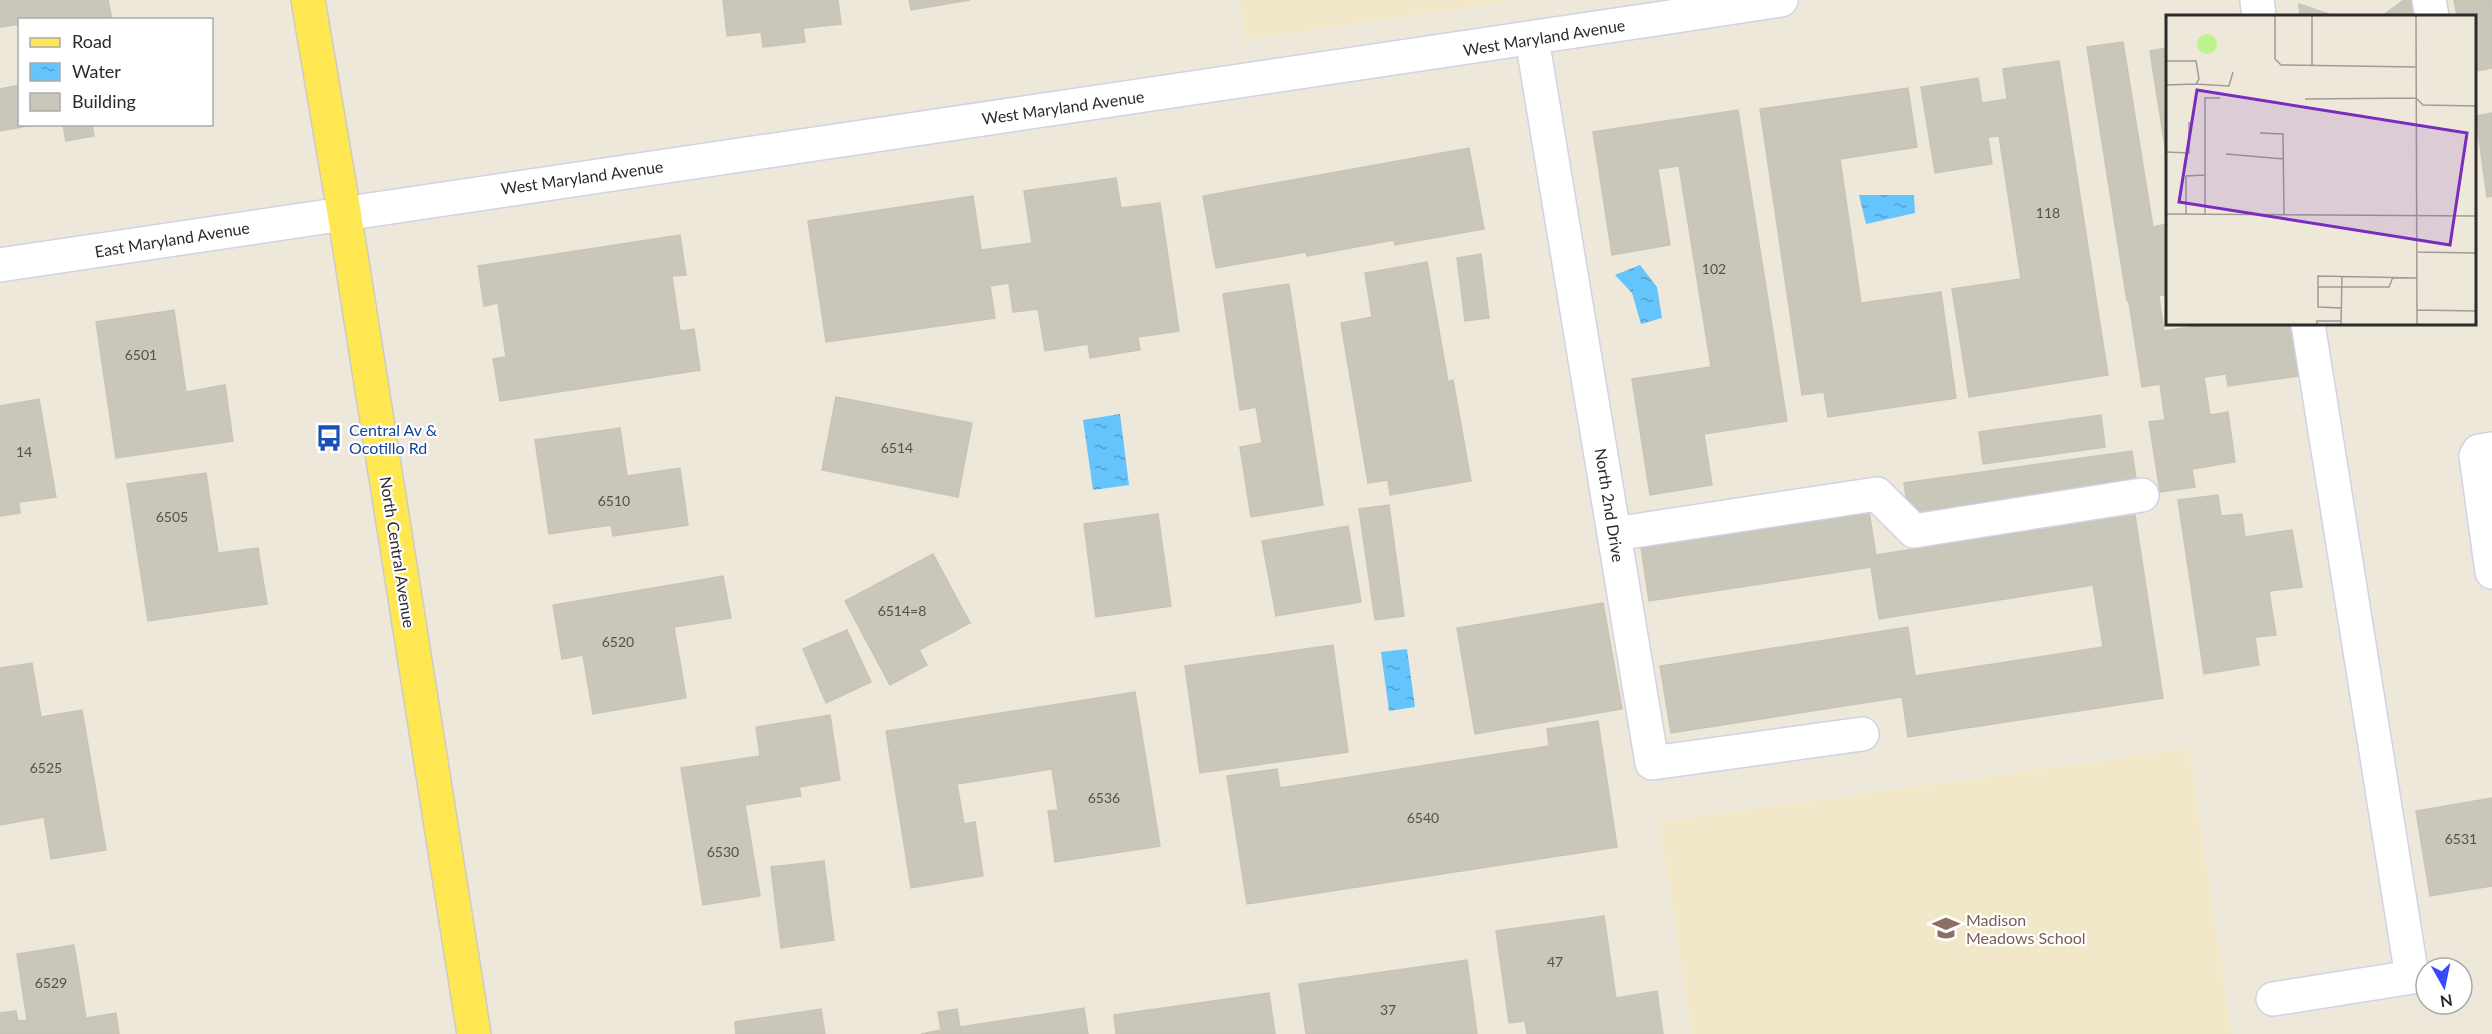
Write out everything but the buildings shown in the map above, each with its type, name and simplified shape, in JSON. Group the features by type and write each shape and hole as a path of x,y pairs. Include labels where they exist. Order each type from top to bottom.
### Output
{"main road":[{"name":"North Central Avenue","path":"308,0 344,212 474,1034"}],"street":[{"name":"West Maryland Avenue","path":"344,212 1532,39 1781,0"},
{"path":"2256,0 2259,15"},
{"path":"2429,0 2432,15"},
{"name":"North 2nd Drive","path":"1532,39 1652,763 1862,734"},
{"name":"East Maryland Avenue","path":"0,265 344,212"},
{"path":"2273,999 2412,977 2308,326"},
{"path":"2492,448 2479,451 2476,456 2492,572"},
{"path":"1614,534 1877,494 1914,531 2142,495"}],"shaded area":[{"path":"1239,0 1519,0 1245,40"},
{"name":"Madison Meadows School","path":"2189,748 2232,1034 1692,1034 1659,822"}],"water":[{"path":"1859,195 1914,195 1915,213 1866,224"},
{"path":"1640,265 1657,287 1662,318 1641,324 1632,293 1615,275"},
{"path":"1120,414 1129,485 1093,490 1083,420"},
{"path":"1407,649 1415,707 1389,711 1381,652"}],"place":[{"name":"Central Av & Ocotillo Rd","path":"329,438"},
{"name":"Madison Meadows School","path":"1946,928"}]}
